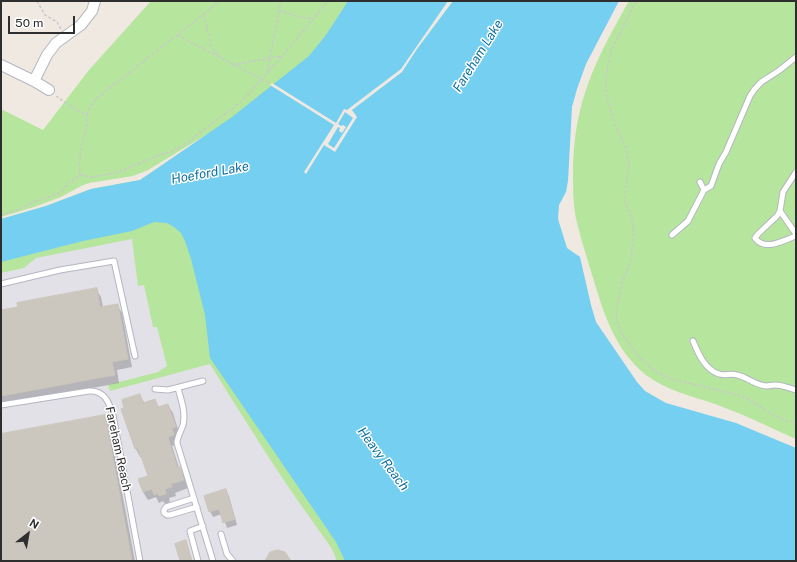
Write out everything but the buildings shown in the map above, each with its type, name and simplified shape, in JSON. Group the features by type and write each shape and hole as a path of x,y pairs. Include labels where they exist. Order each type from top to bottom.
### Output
{"street":[{"path":"34,81 47,55 56,43 81,25 92,11 95,1"},
{"path":"2,65 34,81 48,90"}],"lane":[{"path":"672,235 688,221 704,190 711,186 719,164 726,152 755,87 796,57"},
{"path":"780,211 796,235 772,244 765,244 758,241 756,238 758,234 778,216 783,192 796,172"},
{"path":"700,182 704,190"},
{"path":"1,284 60,270 114,261 135,356"},
{"path":"693,341 698,354 709,368 718,374 735,374 767,386 785,386 796,390"},
{"path":"155,389 168,390 203,381"},
{"path":"178,388 184,415 183,424 177,443 213,561"},
{"name":"Fareham Reach","path":"1,405 93,391 101,393 105,397 112,415 140,561"},
{"path":"194,498 166,507 164,512 165,514 170,515 197,507"},
{"path":"198,561 190,532 191,530 203,526"},
{"path":"221,534 227,554 233,561"}],"path":[{"path":"37,1 45,15 57,22 65,36"},
{"path":"80,175 78,164 79,153 87,122 87,115 89,109 97,98 220,1"},
{"path":"266,73 281,1"},
{"path":"1,215 58,194 80,175 92,176 116,173 162,154 171,152 231,110 261,79 328,1"},
{"path":"636,1 610,53 606,77 606,92 609,105 616,127 626,148 629,165 624,200 633,222 634,233 630,264 622,283 616,316 620,331 638,356 656,372 674,380 697,384 745,397 775,416 796,424"},
{"path":"279,10 299,17 313,19"},
{"path":"204,14 211,46 221,59"},
{"path":"177,35 269,83"},
{"path":"233,65 281,56"},
{"path":"48,90 73,108 87,115"}],"shaded area":[{"path":"132,231 345,561 1,561 1,262"}],"green space":[{"path":"151,1 458,1 429,561 336,561 330,546 273,464 210,364 110,391 108,385 158,372 167,366 157,327 153,327 144,285 138,286 132,239 36,258 24,268 1,273 1,219 46,206 91,189 140,180 214,130 148,170 133,176 89,183 61,197 1,217 1,109 43,130 89,70"},
{"path":"629,1 796,1 796,439 736,412 662,385 646,375 619,344 607,319 598,294 576,217 573,184 574,146 577,123 589,82 606,43"}],"water":[{"path":"348,1 619,1 586,64 572,107 568,181 566,192 559,205 558,219 567,248 580,257 596,322 637,382 645,391 666,403 736,423 796,448 796,561 345,561 336,542 210,358 205,315 191,259 181,233 167,223 154,222 132,231 83,241 1,262 1,219 46,206 91,189 140,180 232,117 309,56 326,35"}],"pier":[{"path":"448,1 453,1 417,49 402,72 352,110 357,117 335,152 324,145 306,174 304,172 334,125 270,85 272,83 336,123 344,109 347,110 401,69","holes":["345,112 353,118 334,148 328,144 338,127 340,128 339,131 342,133 346,127 338,124"]}],"water label":[{"name":"Fareham Lake","path":"478,56"},
{"name":"Hoeford Lake","path":"210,173"},
{"name":"Heavy Reach","path":"383,459"}]}
